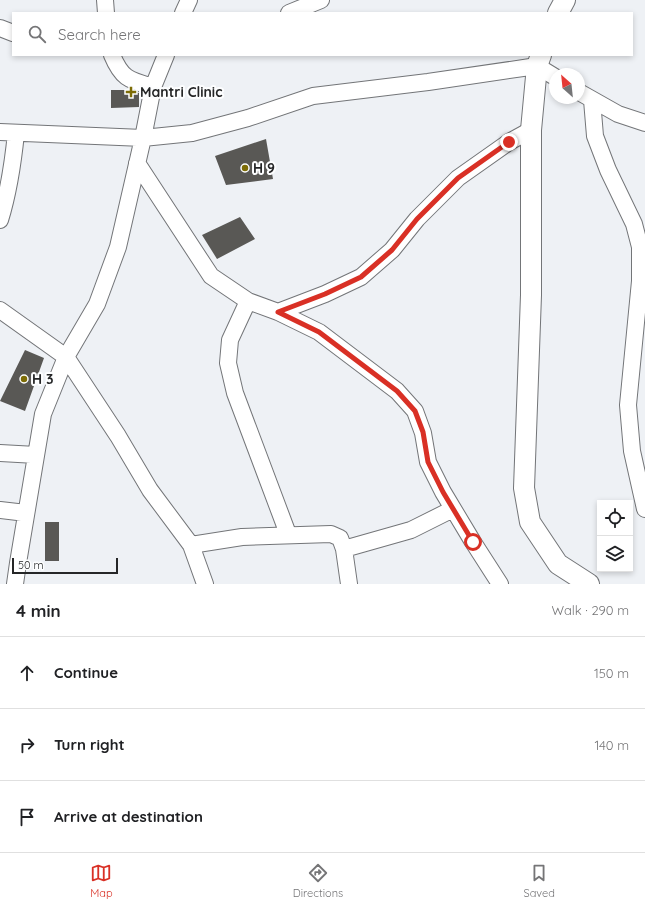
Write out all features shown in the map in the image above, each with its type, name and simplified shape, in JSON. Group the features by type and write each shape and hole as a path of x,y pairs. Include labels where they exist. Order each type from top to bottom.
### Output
{"street":[{"path":"105,0 106,12"},
{"path":"183,12 189,0"},
{"path":"291,12 320,0"},
{"path":"559,12 565,0"},
{"path":"0,28 12,33"},
{"path":"112,56 118,69 130,80 153,87"},
{"path":"15,584 43,414 66,357 97,304 115,254 143,138 153,87 168,56"},
{"path":"539,61 549,71"},
{"path":"539,61 531,130 531,296 524,488 530,522 558,564 589,584"},
{"path":"0,132 143,138 192,133 248,118 313,96 428,82 539,61"},
{"path":"585,96 618,114 645,123"},
{"path":"585,96 595,136 608,170 634,224 640,247 640,281 628,405 632,451 645,509"},
{"path":"278,312 325,294 361,277 392,250 417,219 458,178 509,142 531,130"},
{"path":"0,220 5,205 12,170 16,133"},
{"path":"137,163 211,276 248,301 278,312 319,332 397,391 415,411 423,432 428,462 453,509 500,584"},
{"path":"248,301 230,340 228,363 235,392 288,534"},
{"path":"0,310 66,357 118,436 150,490 191,545 205,584"},
{"path":"0,453 36,455"},
{"path":"344,549 411,530 453,509"},
{"path":"0,510 26,513"},
{"path":"191,545 242,537 288,534 331,534 340,538 344,549 350,584"}],"building":[{"path":"111,90 130,90 139,93 139,107 111,108"},
{"name":"H 9","path":"266,139 273,179 226,185 215,156"},
{"path":"240,217 255,239 217,259 202,235"},
{"name":"H 3","path":"25,350 44,358 25,411 0,401"},
{"path":"45,522 59,522 59,561 45,561"}],"place":[{"name":"Mantri Clinic","path":"131,92"},
{"name":"H 9","path":"245,168"},
{"name":"H 3","path":"24,379"}],"route":[{"path":"473,542 443,492 428,462 423,432 415,411 397,391 319,332 278,312 325,294 361,277 392,250 417,219 458,178 509,142"}]}
